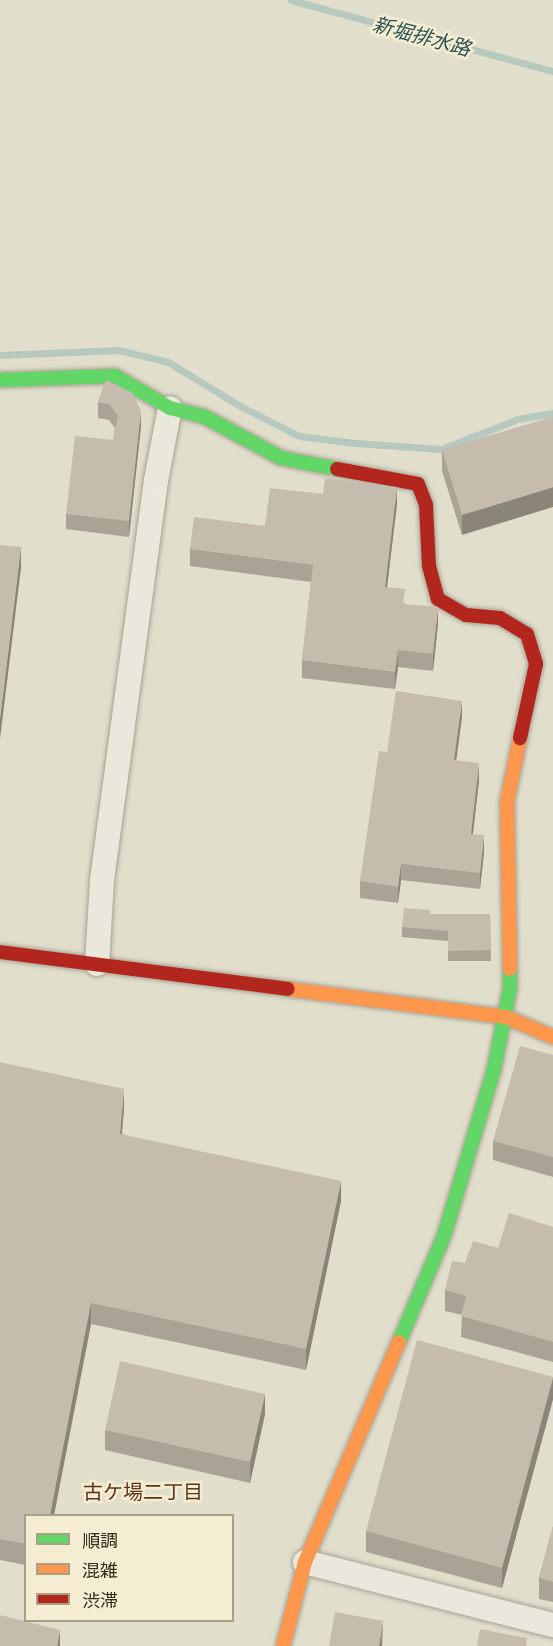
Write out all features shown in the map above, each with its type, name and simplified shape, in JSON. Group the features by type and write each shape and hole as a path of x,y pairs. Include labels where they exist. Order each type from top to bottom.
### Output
{"street":[{"path":"0,380 115,376 170,408 205,417 281,458 418,484 426,505 429,566 438,599 466,615 500,618 527,634 536,664 507,802 510,988 506,1017 444,1236 305,1562 284,1646"},
{"path":"97,964 104,869 156,480 170,408"},
{"path":"0,952 506,1017 553,1037"},
{"path":"305,1562 553,1624"}],"building":[{"path":"106,380 133,393 141,411 129,521 66,514 75,436 113,440 118,416 109,404 98,403"},
{"path":"553,417 553,487 462,515 442,450"},
{"path":"325,478 397,487 385,587 405,589 403,604 438,607 433,654 398,650 395,672 302,660 313,565 190,549 194,517 265,526 270,488 323,494"},
{"path":"0,545 21,547 0,718"},
{"path":"396,691 462,701 454,760 479,763 471,834 484,835 480,873 401,864 398,887 360,881 379,751 387,752"},
{"path":"404,908 430,910 430,914 490,914 491,950 448,951 448,931 402,927"},
{"path":"520,1046 553,1055 553,1157 493,1141"},
{"path":"0,1062 124,1089 120,1134 341,1181 306,1349 91,1303 50,1514 24,1514 24,1544 0,1539"},
{"path":"509,1213 553,1227 553,1342 461,1316 466,1296 445,1290 452,1261 465,1263 473,1241 498,1248"},
{"path":"417,1340 553,1377 502,1568 366,1531"},
{"path":"120,1361 265,1394 250,1462 105,1430"},
{"path":"553,1526 553,1582 539,1578"},
{"path":"335,1612 383,1621 379,1646 329,1646"},
{"path":"0,1615 60,1630 57,1646 0,1646"},
{"path":"480,1629 527,1638 526,1646 477,1646"}],"waterway":[{"name":"新堀排水路","path":"291,0 553,71"},
{"path":"0,355 119,350 168,362 240,406 299,436 355,443 441,449 518,419 553,413"}],"traffic: fast":[{"path":"0,380 115,376 170,408 205,417 281,458 337,469"},
{"path":"399,1342 444,1236 494,1069 510,988 510,969"}],"traffic: slow":[{"path":"510,969 507,802 520,738"},
{"path":"288,989 506,1017 553,1037"},
{"path":"283,1646 305,1562 399,1342"}],"traffic: jam":[{"path":"337,469 418,484 426,505 429,566 438,599 466,615 500,618 527,634 536,664 520,738"},
{"path":"0,952 288,989"}],"district":[{"name":"古ケ場二丁目","path":"143,1490"}]}
